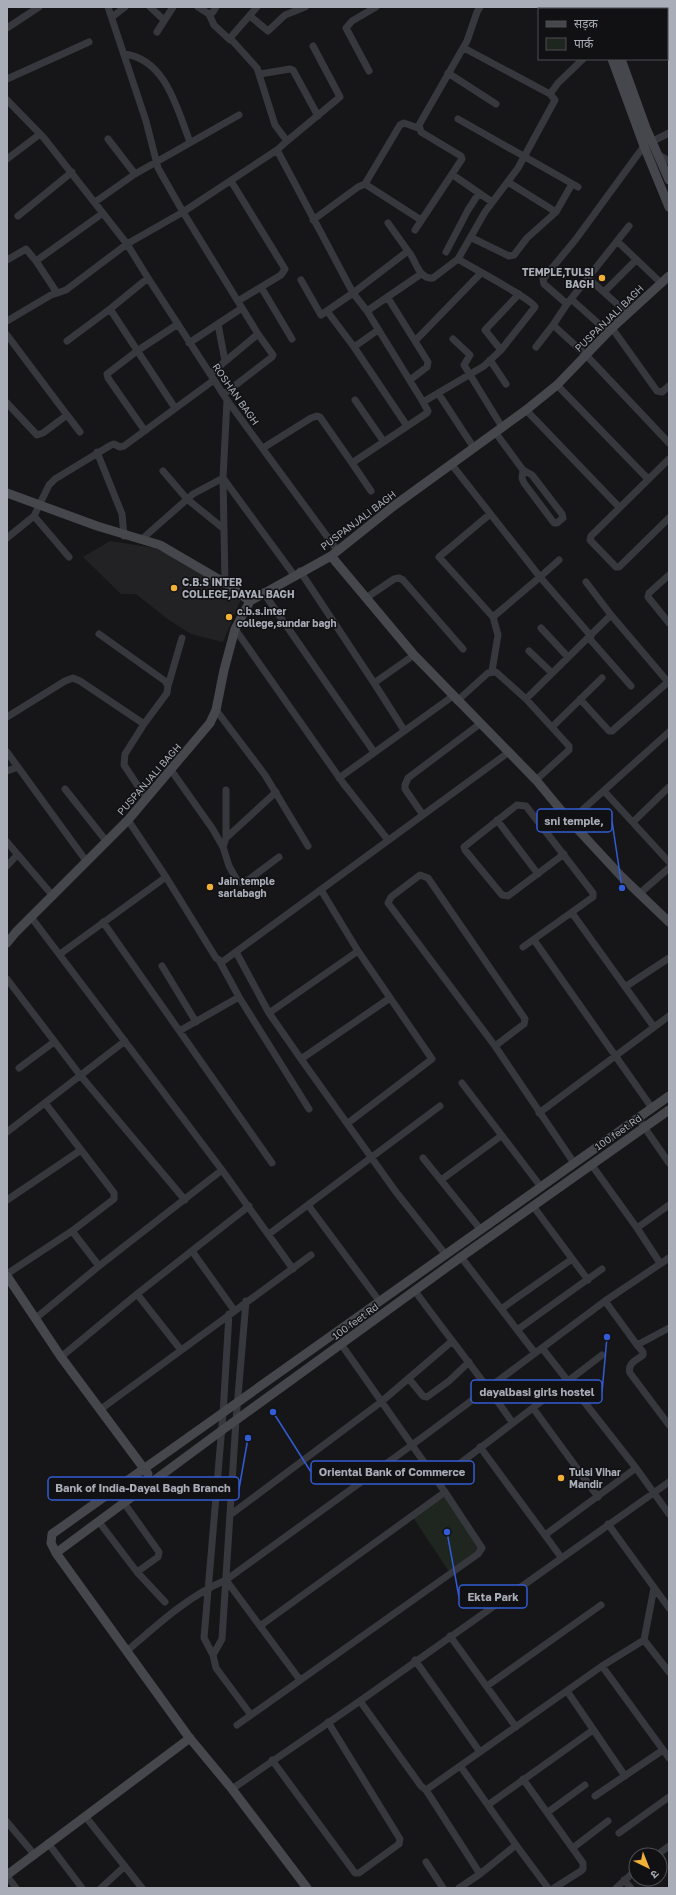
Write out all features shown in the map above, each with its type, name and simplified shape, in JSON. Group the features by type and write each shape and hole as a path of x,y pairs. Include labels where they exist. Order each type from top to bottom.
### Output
{"street":[{"path":"7,27 39,7"},
{"path":"108,7 146,120 156,162 183,212 273,356 225,397 223,478 225,583"},
{"path":"112,17 125,7"},
{"path":"150,7 164,20"},
{"path":"157,32 173,7"},
{"path":"198,7 209,14 214,25 254,63 260,74 275,125 287,141"},
{"path":"209,14 213,12 216,7"},
{"path":"230,40 231,36 257,7"},
{"path":"250,16 268,31 285,15 305,7"},
{"path":"369,71 346,28 352,21 376,7"},
{"path":"418,128 448,73 464,48 476,12 480,7"},
{"path":"7,79 89,42"},
{"path":"7,321 57,292 66,290 127,244 183,212 277,150 340,99 340,96 313,46"},
{"path":"388,223 408,251 421,274 430,279 433,278 458,259 472,238 492,202 508,182 524,156 555,100 550,94 464,48"},
{"path":"124,54 137,56 144,60 164,79 190,142"},
{"path":"550,94 558,83 582,60"},
{"path":"612,60 644,146 669,207"},
{"path":"621,60 669,180"},
{"path":"260,74 290,68 293,70 318,116"},
{"path":"448,73 496,104"},
{"name":"ROSHAN BAGH","path":"7,100 40,134 72,172 127,244 225,397 263,448 334,553"},
{"path":"95,202 135,174 239,115"},
{"path":"458,119 575,185 556,212 527,238 516,254 512,256 472,238"},
{"path":"313,220 358,187 365,184 400,125 404,123 418,128 421,132 462,157 453,176 415,230"},
{"path":"653,141 669,133"},
{"path":"7,159 40,134"},
{"path":"108,139 135,174"},
{"path":"644,146 576,239 543,279 544,284 610,330 657,391 662,392 669,386"},
{"path":"277,150 353,293 367,311 428,412 352,463"},
{"path":"659,155 669,161"},
{"path":"18,216 72,172"},
{"path":"453,176 492,202"},
{"path":"230,181 285,268 283,274 238,301"},
{"path":"508,182 556,212"},
{"path":"365,184 421,220"},
{"path":"446,252 468,210 479,193"},
{"path":"36,261 103,213"},
{"path":"536,347 569,302 629,226"},
{"path":"617,241 661,283"},
{"path":"7,260 26,249 57,292"},
{"path":"301,280 319,314 322,315 408,251"},
{"path":"423,402 470,374 490,360 501,350 535,307 519,294 458,259"},
{"path":"604,292 636,260"},
{"path":"414,341 481,273"},
{"path":"367,311 421,274"},
{"name":"PUSPANJALI BAGH","path":"7,943 31,916 128,820 210,723 216,710 224,670 235,629 250,601 263,592 334,553 395,505 526,410 557,385 610,330 669,276"},
{"path":"67,341 148,278"},
{"path":"588,278 628,313"},
{"path":"261,287 292,339"},
{"path":"501,350 485,330 519,294"},
{"path":"388,298 428,364 410,380"},
{"path":"110,308 175,408"},
{"path":"189,343 242,308"},
{"path":"327,311 354,347 407,426"},
{"path":"145,431 107,376 110,371 137,351 178,324"},
{"path":"218,324 225,362"},
{"path":"552,325 586,355 669,442"},
{"path":"354,347 378,330"},
{"path":"7,334 80,432"},
{"path":"7,538 34,516 51,482 97,452 112,444 120,447 124,446 145,431 212,377 225,362 258,334"},
{"path":"453,339 470,355 464,364 499,430 523,470 532,475 562,514 563,518 557,523 554,523 524,483 522,478 523,470"},
{"path":"490,360 506,384"},
{"path":"557,385 648,479"},
{"path":"438,393 474,448"},
{"path":"355,400 384,442"},
{"path":"7,403 36,435 43,433 67,416"},
{"path":"526,410 619,507"},
{"path":"263,448 311,418 316,416 320,417 371,491"},
{"path":"97,452 122,514 124,536"},
{"path":"669,459 619,507 591,536 590,540 618,568 669,518"},
{"path":"452,465 540,577 631,686"},
{"path":"163,471 187,499 224,529"},
{"path":"142,538 187,499 198,491 223,478"},
{"path":"223,478 297,573 374,683 404,730"},
{"path":"7,493 124,536 142,538 160,545 225,583 250,601"},
{"path":"490,514 439,557 493,617 498,635 492,671"},
{"path":"34,516 69,557"},
{"path":"334,553 366,598 414,655 536,780 570,821 639,894 669,922"},
{"path":"493,617 560,560"},
{"path":"669,575 649,593 648,597 669,623"},
{"path":"366,598 394,579 399,578 403,580 463,649"},
{"path":"580,699 609,731 612,732 668,682 586,582"},
{"path":"263,592 374,752"},
{"path":"526,699 612,615"},
{"path":"541,628 568,657"},
{"path":"235,629 340,778 388,840"},
{"path":"99,634 165,681 168,686"},
{"path":"146,798 124,764 125,754 166,693 182,638"},
{"path":"529,651 552,673"},
{"path":"374,683 414,655"},
{"path":"340,778 404,730 455,698 492,671"},
{"path":"492,671 496,672 526,699 567,742 569,750 536,780"},
{"path":"7,717 65,681 73,678 80,681 144,724"},
{"path":"552,727 602,678"},
{"path":"216,710 276,792 308,846"},
{"path":"423,815 405,789 408,778 482,724"},
{"path":"570,821 669,732"},
{"path":"7,752 87,862"},
{"path":"220,962 224,961 509,752"},
{"path":"7,771 18,767"},
{"path":"171,770 212,828 223,847 229,866 241,884 279,858"},
{"path":"633,822 669,788"},
{"path":"65,790 107,842"},
{"path":"223,847 226,838 226,790"},
{"path":"604,791 669,862"},
{"path":"226,838 276,792"},
{"path":"523,947 594,895 564,854 526,806 517,805 466,844 464,850 505,897 564,854"},
{"path":"128,820 220,962 238,997 310,1108"},
{"path":"497,820 538,874"},
{"path":"7,842 52,896"},
{"path":"7,866 17,855"},
{"path":"639,894 669,868"},
{"path":"495,1046 524,1024 525,1019 428,878 420,875 390,897 388,903 495,1046 574,1163"},
{"path":"60,954 166,877"},
{"path":"321,890 358,951 432,1059 348,1123"},
{"path":"572,912 654,1027"},
{"path":"31,916 249,1206 293,1269"},
{"path":"103,922 181,1030 272,1164"},
{"path":"534,940 652,1108"},
{"path":"269,1013 358,951"},
{"path":"236,952 269,1013 396,1192 446,1255"},
{"path":"625,987 669,958"},
{"path":"162,966 196,1022"},
{"path":"7,979 80,1075 185,1200"},
{"path":"181,1030 238,997"},
{"path":"301,1059 390,998"},
{"path":"539,1112 669,1016"},
{"path":"7,1132 125,1041"},
{"path":"20,1068 54,1042"},
{"path":"462,1083 541,1187"},
{"path":"307,1888 232,1789 190,1738 56,1553 51,1543 52,1534 145,1470 669,1096"},
{"path":"45,1103 114,1196 112,1202 7,1275 61,1357 154,1481"},
{"path":"269,1234 440,1106"},
{"name":"100 feet Rd","path":"56,1553 461,1257 669,1110"},
{"path":"638,1118 669,1163"},
{"path":"441,1180 501,1136"},
{"path":"7,1200 81,1150"},
{"path":"423,1158 481,1230"},
{"path":"591,1164 660,1263"},
{"path":"36,1318 99,1266 222,1170"},
{"path":"308,1205 380,1302"},
{"path":"637,1228 669,1205"},
{"path":"61,1357 136,1294 249,1206"},
{"path":"533,1206 588,1280"},
{"path":"72,1231 99,1266"},
{"path":"192,1251 232,1312 204,1638 213,1655 216,1668 251,1715"},
{"path":"101,1409 246,1301 311,1255"},
{"path":"461,1257 535,1353"},
{"path":"127,1651 174,1611 208,1588 226,1580 412,1445 605,1301 669,1258"},
{"path":"501,1309 572,1259"},
{"path":"517,1330 602,1269"},
{"path":"414,1291 451,1342 489,1388 512,1422"},
{"path":"136,1294 180,1350"},
{"path":"213,1655 222,1639 237,1404 246,1301"},
{"path":"605,1301 643,1352 643,1355 631,1364 630,1373 669,1425"},
{"path":"637,1345 669,1328"},
{"path":"230,1515 381,1402 451,1342"},
{"path":"237,1725 480,1551 482,1548 480,1542 438,1481 341,1344"},
{"path":"542,1348 636,1468 669,1514"},
{"path":"438,1481 512,1422 533,1408 602,1355"},
{"path":"409,1379 423,1396 427,1397 469,1362"},
{"path":"533,1408 598,1497"},
{"path":"480,1447 561,1558"},
{"path":"545,1535 636,1468"},
{"path":"232,1789 272,1760 360,1701 415,1660 669,1482"},
{"path":"260,1626 445,1492"},
{"path":"124,1503 159,1552 158,1557 137,1572"},
{"path":"99,1522 137,1572 165,1602"},
{"path":"608,1524 669,1608"},
{"path":"226,1580 300,1680"},
{"path":"426,1790 461,1767 602,1666 644,1640 654,1588"},
{"path":"486,1686 601,1605"},
{"path":"450,1636 516,1727"},
{"path":"644,1640 669,1672"},
{"path":"662,1662 669,1658"},
{"path":"415,1660 480,1752"},
{"path":"602,1666 669,1758"},
{"path":"567,1691 625,1776"},
{"path":"360,1701 420,1786 426,1790 480,1874"},
{"path":"272,1760 355,1872 359,1873 399,1844 400,1838 328,1722"},
{"path":"488,1805 593,1730"},
{"path":"16,1888 7,1875 190,1738"},
{"path":"595,1796 663,1750"},
{"path":"461,1767 516,1846 548,1888"},
{"path":"524,1779 574,1847 583,1863 583,1869 554,1888"},
{"path":"548,1812 584,1785"},
{"path":"619,1833 669,1798"},
{"path":"85,1816 142,1888"},
{"path":"574,1847 608,1821"},
{"path":"7,1822 34,1854"},
{"path":"48,1844 82,1888"},
{"path":"459,1888 516,1846"},
{"path":"426,1862 443,1888"},
{"path":"101,1888 125,1866"},
{"path":"616,1888 628,1877"},
{"path":"624,1880 631,1888"}],"shaded area":[{"name":"C.B.S INTER COLLEGE,DAYAL BAGH","path":"110,541 155,548 227,583 241,599 223,642 191,634 169,620 136,594 121,594 83,557"}],"green space":[{"path":"445,1492 482,1548 450,1573 412,1516"}],"place":[{"name":"TEMPLE,TULSI BAGH","path":"602,278"},
{"name":"C.B.S INTER COLLEGE,DAYAL BAGH","path":"174,588"},
{"name":"c.b.s.inter college,sundar bagh","path":"229,617"},
{"name":"Jain temple sarlabagh","path":"210,887"},
{"name":"sni temple,","path":"622,888"},
{"name":"dayalbasi girls hostel","path":"607,1337"},
{"name":"Oriental Bank of Commerce","path":"273,1412"},
{"name":"Bank of India-Dayal Bagh Branch","path":"248,1438"},
{"name":"Tulsi Vihar Mandir","path":"561,1478"},
{"name":"Ekta Park","path":"447,1532"}]}
